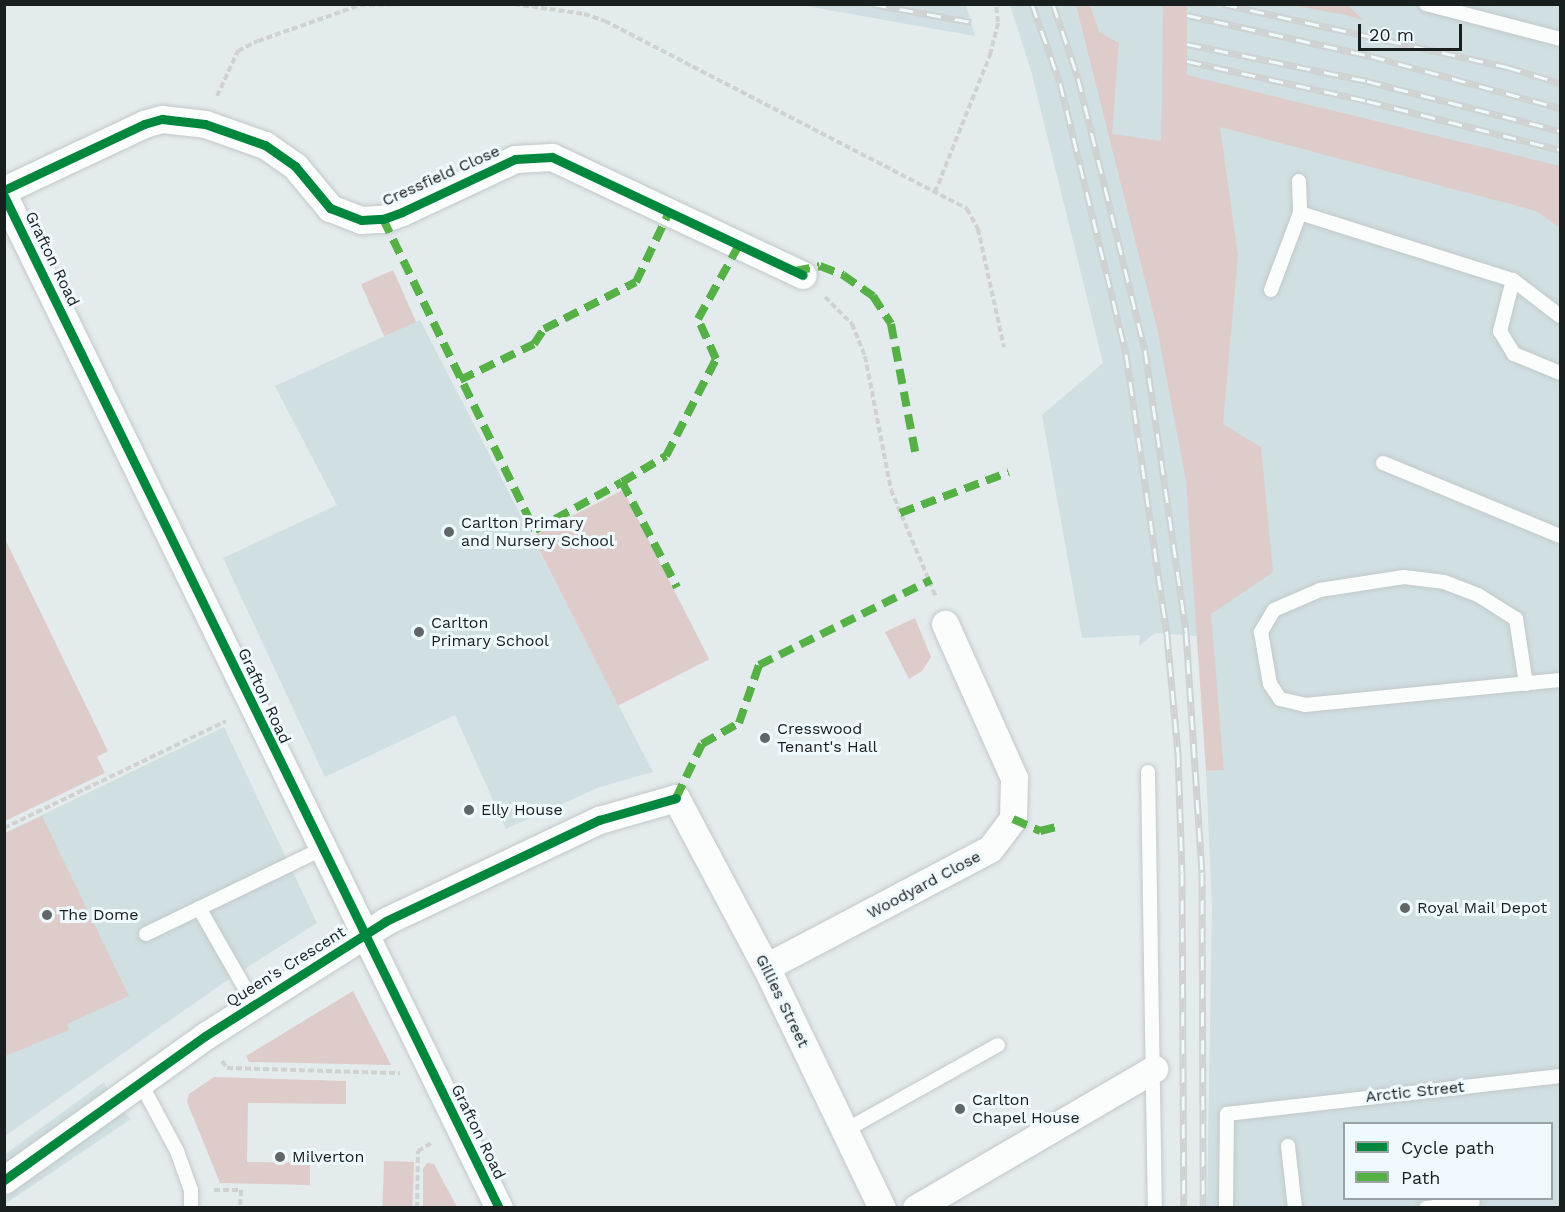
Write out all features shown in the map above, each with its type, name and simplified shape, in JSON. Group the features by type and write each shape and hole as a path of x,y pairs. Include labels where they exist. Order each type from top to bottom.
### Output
{"street":[{"name":"Cressfield Close","path":"4,190 144,124 183,119 205,124 279,153 295,166 330,208 344,216 383,219 515,159 552,157 803,275"},
{"name":"Grafton Road","path":"4,196 321,849 499,1208"},
{"name":"Woodyard Close","path":"766,967 990,849 1013,819 1014,778 945,624"},
{"name":"Gillies Street","path":"676,798 766,967 882,1208"},
{"name":"Queen's Crescent","path":"4,1180 205,1036 365,934 578,829 676,798"},
{"path":"916,1208 1154,1070"}],"lane":[{"path":"1426,4 1560,39"},
{"path":"1271,290 1300,213 1299,181"},
{"path":"1300,213 1513,280 1560,316"},
{"path":"1513,280 1500,331 1514,354 1560,373"},
{"path":"1383,463 1560,536"},
{"path":"1526,684 1516,619 1478,594 1444,582 1404,577 1320,590 1274,610 1261,632 1270,684 1280,699 1305,705 1526,684 1560,680"},
{"path":"1149,772 1155,1208"},
{"path":"146,934 321,849"},
{"path":"199,908 255,1004"},
{"path":"846,1130 998,1045"},
{"name":"Arctic Street","path":"1226,1208 1227,1114 1560,1076"},
{"path":"140,1082 161,1114 191,1190 191,1208"},
{"path":"1288,1146 1295,1208"},
{"path":"1426,1208 1473,1202"}],"path":[{"path":"205,124 238,51 344,9 410,4"},
{"path":"514,4 584,14 605,21 968,209 975,220 1004,347"},
{"path":"935,192 990,55 998,22 996,4"},
{"path":"803,275 852,324 874,392 891,490 931,580 945,624"},
{"path":"4,828 253,709"},
{"path":"205,1036 227,1068 395,1073 430,1067"},
{"path":"417,1208 418,1151 459,1127"},
{"path":"191,1190 240,1190 240,1208"}],"shaded area":[{"path":"800,5 966,5 975,36"},
{"path":"1010,5 1560,5 1560,1207 1207,1207 1212,906 1206,771 1224,770 1210,615 1197,636 1155,633 1139,646 1140,635 1082,638 1042,415 1103,363 1032,74"},
{"path":"1076,5 1090,5 1099,32 1119,43 1112,134 1161,141 1163,5 1187,5 1187,75 1560,166 1560,228 1536,211 1220,127 1238,255 1223,424 1261,447 1273,572 1211,614 1224,770 1206,771 1186,481 1157,328"},
{"path":"1292,5 1348,5 1363,20 1345,15"},
{"path":"393,270 416,322 384,336 361,284"},
{"name":"Carlton Primary School","path":"420,320 653,772 600,787 506,829 455,715 325,777 223,558 337,505 275,386"},
{"path":"623,490 709,659 618,706 532,536"},
{"path":"5,539 108,751 97,757 105,773 5,821"},
{"path":"915,618 931,657 922,671 909,679 885,632"},
{"path":"224,727 317,923 229,979 5,1136 5,833"},
{"name":"The Dome","path":"42,816 129,996 67,1024 69,1030 5,1056 5,833"},
{"path":"353,991 391,1065 249,1062 246,1056"},
{"path":"214,1077 346,1081 346,1104 248,1103 247,1162 310,1163 310,1185 220,1183 187,1102 189,1094"},
{"path":"104,1082 113,1101 131,1119 5,1204 4,1155"},
{"path":"384,1161 414,1162 412,1208 382,1207"},
{"path":"427,1163 434,1164 457,1207 423,1207 423,1169"}],"railway":[{"path":"872,4 971,22"},
{"path":"1032,4 1060,83 1126,354 1167,635 1178,753 1182,872 1184,1208"},
{"path":"1053,4 1078,78 1145,350 1186,632 1202,872 1203,1208"},
{"path":"1223,4 1507,67 1560,83"},
{"path":"1187,15 1371,56 1560,108"},
{"path":"1187,44 1367,81 1560,131"},
{"path":"1187,61 1367,101 1560,150"}],"marked path":[{"path":"460,380 534,344 544,329 636,282 670,210"},
{"path":"383,219 535,530 622,482 677,587"},
{"path":"622,482 666,456 716,359 698,319 739,245"},
{"path":"795,271 820,266 843,275 873,296 891,324 916,456"},
{"path":"900,513 1009,472"},
{"path":"676,798 702,744 739,723 759,665 931,580"},
{"path":"1013,819 1040,831 1060,826"}],"cycle path":[{"path":"4,190 144,124 162,119 205,124 265,145 295,166 330,208 361,220 383,219 402,212 515,159 552,157 803,275"},
{"path":"4,196 499,1208"},
{"path":"4,1180 205,1036 386,921 599,820 676,798"}],"place":[{"name":"Carlton Primary and Nursery School","path":"449,532"},
{"name":"Carlton Primary School","path":"419,632"},
{"name":"Cresswood Tenant's Hall","path":"765,738"},
{"name":"Elly House","path":"469,810"},
{"name":"Royal Mail Depot","path":"1405,908"},
{"name":"The Dome","path":"47,915"},
{"name":"Carlton Chapel House","path":"960,1109"},
{"name":"Milverton","path":"280,1157"}]}
